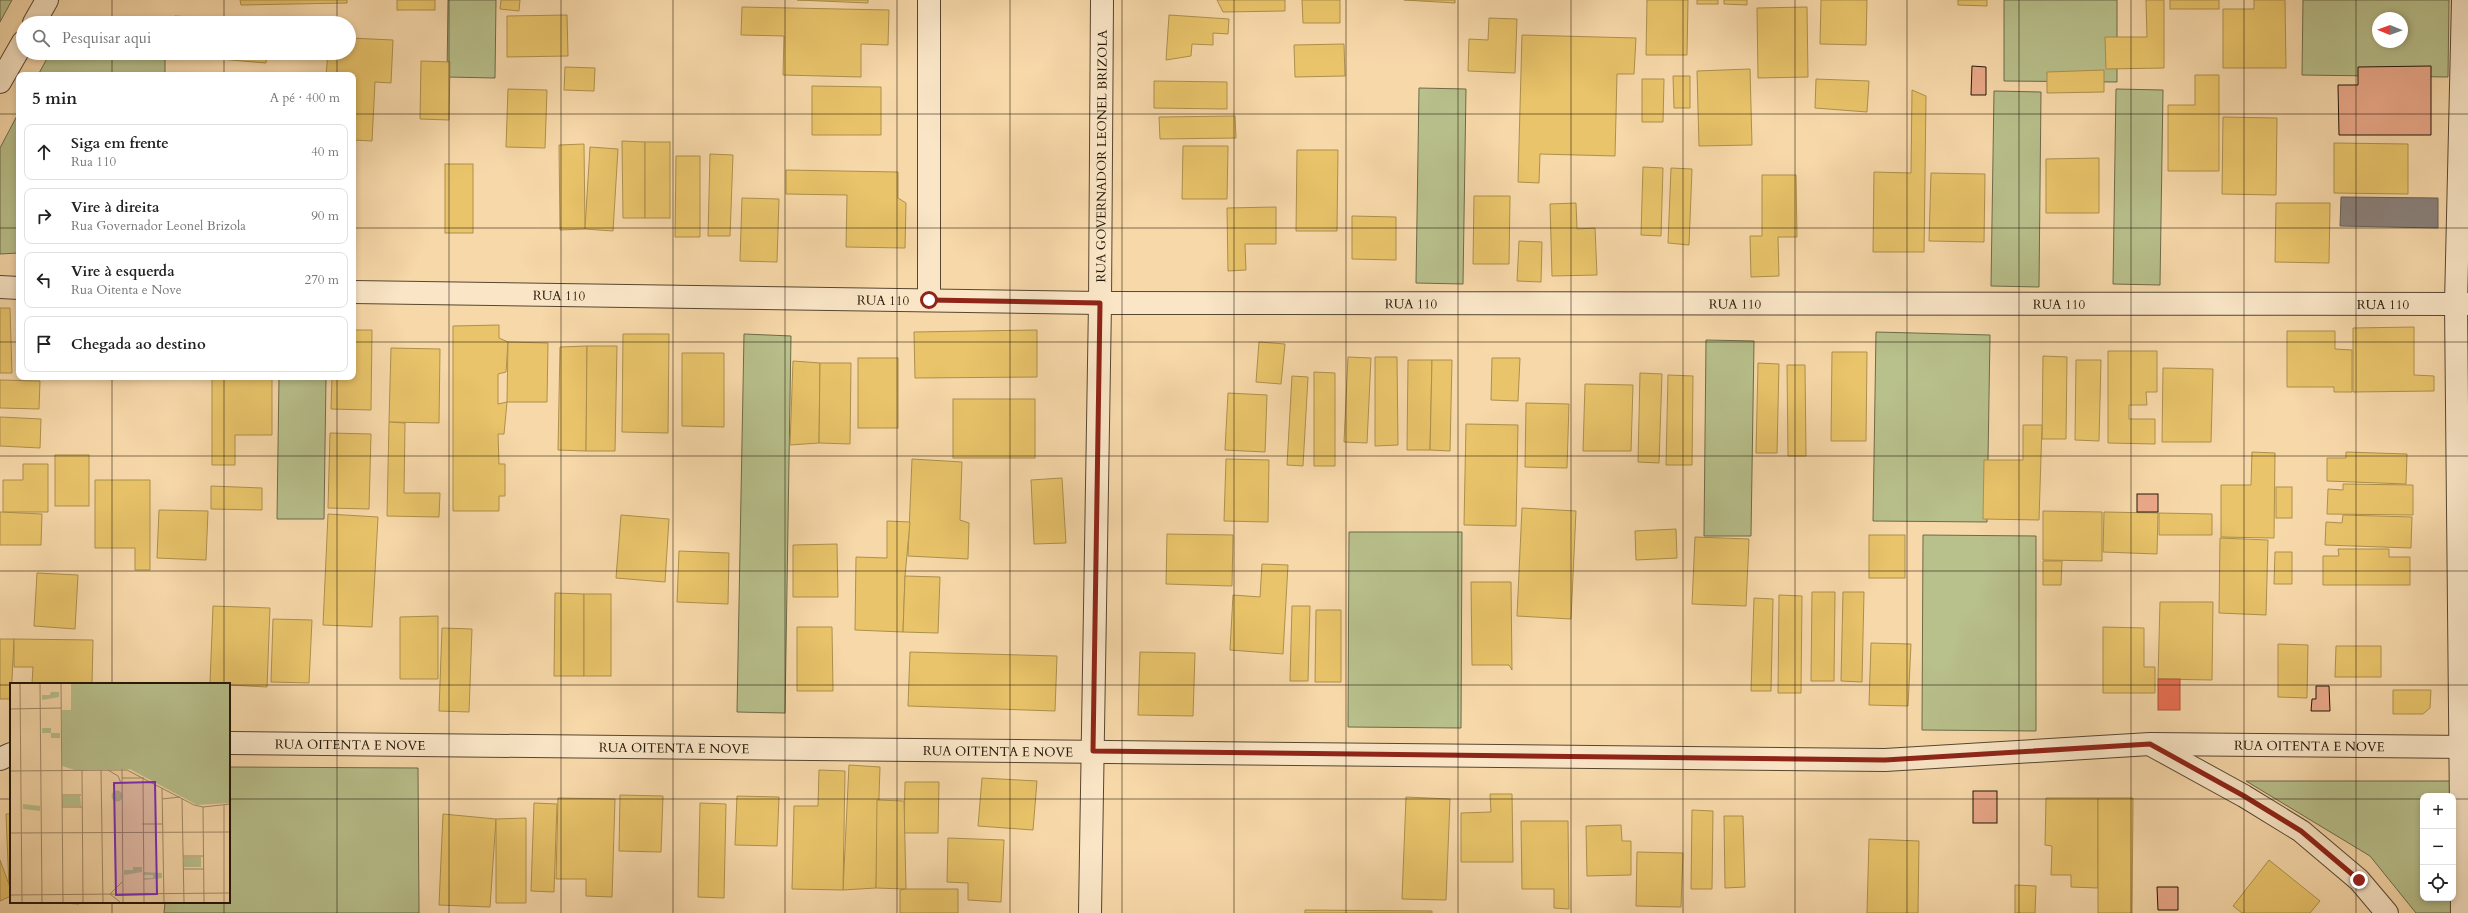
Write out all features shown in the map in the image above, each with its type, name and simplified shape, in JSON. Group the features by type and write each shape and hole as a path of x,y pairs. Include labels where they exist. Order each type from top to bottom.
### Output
{"street":[{"path":"38,16 48,0"},
{"path":"929,0 929,300"},
{"name":"RUA GOVERNADOR LEONEL BRIZOLA","path":"1090,913 1100,303 1102,0"},
{"path":"2462,913 2464,747 2462,304 2463,0"},
{"path":"0,82 16,54"},
{"path":"0,288 16,288"},
{"name":"RUA 110","path":"356,292 1100,303 2462,304"},
{"name":"RUA OITENTA E NOVE","path":"230,743 1885,760 2150,744 2464,747"},
{"path":"2150,744 2244,796 2301,831 2359,880 2387,913"},
{"path":"0,758 10,754"}],"green space":[{"path":"0,0 12,0 0,22"},
{"path":"448,0 496,0 495,78 447,77"},
{"path":"2004,0 2117,0 2117,82 2004,81"},
{"path":"2303,0 2449,0 2448,77 2302,75"},
{"path":"46,60 165,60 165,72 40,72"},
{"path":"1419,88 1466,89 1463,284 1416,283"},
{"path":"2116,89 2163,90 2160,285 2113,284"},
{"path":"1994,91 2041,92 2039,287 1991,286"},
{"path":"16,118 16,253 0,254 0,148"},
{"path":"1876,332 1990,335 1987,522 1873,521"},
{"path":"744,334 791,336 785,713 737,712"},
{"path":"1706,340 1754,341 1751,536 1704,536"},
{"path":"279,380 326,380 324,519 277,519"},
{"path":"1349,532 1462,532 1461,728 1348,727"},
{"path":"1923,535 2036,536 2036,731 1922,730"},
{"path":"230,767 418,768 419,913 164,913 165,903 230,903"},
{"path":"2246,781 2468,781 2468,913 2416,913 2370,856"}],"building: Moradias":[{"path":"240,0 347,0 347,3 241,5"},
{"path":"397,0 435,0 435,10 397,10"},
{"path":"501,0 520,0 519,11 500,9"},
{"path":"797,0 868,0 868,3"},
{"path":"1217,0 1285,0 1285,11 1223,12"},
{"path":"1302,0 1340,0 1340,23 1303,23"},
{"path":"1404,0 1455,0 1455,3"},
{"path":"1647,0 1688,0 1687,55 1646,55"},
{"path":"1697,0 1718,0 1718,4 1697,4"},
{"path":"1724,0 1747,0 1747,5 1724,4"},
{"path":"1821,0 1867,0 1866,45 1820,44"},
{"path":"1958,0 1987,0 1987,6 1958,5"},
{"path":"2146,0 2164,0 2164,68 2106,69 2105,37 2147,37"},
{"path":"2170,0 2219,0 2219,9 2170,9"},
{"path":"2254,0 2285,0 2286,68 2223,68 2223,9 2254,9"},
{"path":"742,7 889,10 888,45 861,44 861,77 783,75 784,36 741,35"},
{"path":"1807,7 1808,77 1758,78 1757,8"},
{"path":"567,15 568,56 507,57 507,16"},
{"path":"1169,15 1229,19 1228,34 1213,33 1213,45 1192,44 1191,56 1166,60"},
{"path":"1489,18 1517,19 1515,73 1468,71 1469,39 1488,40"},
{"path":"1522,35 1636,38 1634,74 1617,74 1615,156 1540,154 1539,183 1518,182"},
{"path":"356,38 393,40 391,83 375,82 372,141 356,140 356,72 326,72 327,60 356,60"},
{"path":"1344,44 1345,76 1295,77 1294,45"},
{"path":"231,60 266,60 266,63"},
{"path":"421,61 450,62 449,120 420,119"},
{"path":"565,67 595,68 594,91 564,90"},
{"path":"1750,69 1752,145 1699,146 1697,71"},
{"path":"2104,70 2104,92 2047,93 2047,72"},
{"path":"2195,75 2219,75 2219,171 2168,171 2168,105 2195,105"},
{"path":"1673,76 1690,76 1690,108 1674,108"},
{"path":"1642,79 1664,79 1663,122 1642,122"},
{"path":"1816,79 1869,81 1867,112 1815,108"},
{"path":"1154,81 1227,82 1227,109 1154,108"},
{"path":"812,86 881,87 881,135 812,135"},
{"path":"508,89 547,90 545,148 506,147"},
{"path":"1912,90 1926,96 1924,252 1873,252 1874,172 1911,173"},
{"path":"1235,116 1236,138 1160,139 1159,117"},
{"path":"2223,117 2277,118 2276,195 2222,194"},
{"path":"622,141 645,142 645,218 623,218"},
{"path":"645,142 670,142 670,218 645,218"},
{"path":"2334,143 2408,144 2408,194 2334,193"},
{"path":"584,144 585,229 560,230 559,145"},
{"path":"1183,146 1228,146 1227,199 1182,199"},
{"path":"590,147 618,149 613,231 585,229"},
{"path":"1297,150 1338,150 1337,231 1296,231"},
{"path":"710,154 733,155 730,236 708,236"},
{"path":"676,156 700,156 700,237 675,237"},
{"path":"2099,158 2099,213 2046,213 2046,159"},
{"path":"445,164 473,164 473,233 445,233"},
{"path":"1643,167 1663,168 1661,236 1641,235"},
{"path":"1671,168 1692,169 1689,245 1668,243"},
{"path":"786,170 898,172 898,198 906,203 905,248 846,247 847,195 786,194"},
{"path":"1931,173 1985,174 1984,242 1929,241"},
{"path":"1762,175 1796,175 1797,237 1778,237 1779,276 1751,277 1750,236 1762,236"},
{"path":"1474,196 1510,196 1509,264 1473,264"},
{"path":"742,198 779,199 777,262 740,261"},
{"path":"1576,203 1577,229 1595,228 1597,275 1552,276 1550,204"},
{"path":"2276,203 2330,203 2329,263 2275,262"},
{"path":"1276,207 1276,244 1245,244 1246,270 1228,271 1227,208"},
{"path":"1352,216 1396,217 1396,260 1352,259"},
{"path":"1519,241 1542,242 1541,282 1517,281"},
{"path":"0,308 10,308 12,373 0,373"},
{"path":"499,325 499,338 508,342 506,372 498,374 498,404 507,402 504,434 498,434 499,464 505,464 505,496 499,496 499,511 453,511 453,326"},
{"path":"2414,327 2414,375 2434,376 2434,391 2353,392 2353,328"},
{"path":"356,330 372,330 371,410 331,409 332,380 356,380"},
{"path":"1037,330 1037,377 915,378 914,332"},
{"path":"2287,331 2335,331 2335,349 2352,350 2352,392 2334,392 2334,387 2287,387"},
{"path":"623,334 669,334 668,433 622,432"},
{"path":"508,342 548,343 547,402 507,402"},
{"path":"1259,342 1285,344 1281,384 1256,382"},
{"path":"587,346 586,451 558,450 560,347"},
{"path":"587,346 617,346 615,451 586,451"},
{"path":"391,348 440,349 439,423 389,422"},
{"path":"2108,351 2157,351 2157,392 2146,392 2147,405 2129,405 2129,419 2155,419 2155,444 2108,443"},
{"path":"1832,352 1867,352 1866,441 1831,441"},
{"path":"682,353 724,353 724,427 682,426"},
{"path":"2043,356 2067,357 2066,439 2042,439"},
{"path":"1348,357 1371,358 1367,443 1344,442"},
{"path":"1375,357 1397,357 1398,445 1375,446"},
{"path":"858,358 898,358 898,428 858,428"},
{"path":"1492,358 1520,358 1518,401 1491,400"},
{"path":"1408,360 1432,360 1430,450 1407,450"},
{"path":"1432,360 1452,360 1450,451 1430,450"},
{"path":"2076,360 2101,360 2099,441 2075,440"},
{"path":"793,361 820,363 819,443 790,445"},
{"path":"820,363 851,363 850,444 819,443"},
{"path":"1758,363 1779,364 1777,453 1756,453"},
{"path":"1787,365 1805,365 1806,456 1788,456"},
{"path":"2163,368 2213,369 2211,442 2162,442"},
{"path":"1314,372 1335,373 1335,466 1314,466"},
{"path":"1640,373 1662,374 1659,463 1638,462"},
{"path":"1668,375 1693,376 1692,465 1666,465"},
{"path":"1292,376 1308,377 1303,466 1287,465"},
{"path":"0,380 40,381 39,409 0,408"},
{"path":"212,380 272,380 272,435 235,435 235,465 212,465"},
{"path":"1585,384 1633,385 1631,451 1583,451"},
{"path":"1228,393 1267,395 1265,452 1225,450"},
{"path":"953,399 1035,399 1035,458 953,458"},
{"path":"1526,403 1569,404 1567,468 1525,467"},
{"path":"0,417 41,419 40,448 0,446"},
{"path":"389,422 405,423 404,493 440,493 439,517 387,516"},
{"path":"1466,424 1518,425 1516,526 1464,525"},
{"path":"2023,425 2042,425 2039,520 1983,519 1984,460 2023,460"},
{"path":"330,433 371,434 369,509 328,508"},
{"path":"2252,452 2275,453 2274,538 2221,537 2221,485 2251,485"},
{"path":"2346,452 2407,454 2406,484 2327,481 2327,458 2346,458"},
{"path":"55,455 89,455 89,506 55,506"},
{"path":"912,459 962,462 960,520 969,523 968,559 908,556"},
{"path":"1226,459 1269,460 1268,522 1224,521"},
{"path":"23,464 48,464 48,512 3,512 3,480 23,480"},
{"path":"1062,478 1066,543 1034,544 1031,480"},
{"path":"95,480 150,480 150,570 135,570 135,548 95,548"},
{"path":"2343,484 2413,485 2413,515 2327,514 2328,489 2343,490"},
{"path":"211,486 262,488 262,510 211,509"},
{"path":"2276,487 2292,487 2292,518 2276,518"},
{"path":"1522,508 1576,511 1571,619 1517,616"},
{"path":"159,510 208,511 206,560 157,558"},
{"path":"2043,511 2102,512 2102,561 2043,560"},
{"path":"0,512 42,514 41,545 0,545"},
{"path":"2104,512 2158,513 2157,554 2103,552"},
{"path":"2159,513 2212,514 2212,535 2159,535"},
{"path":"328,514 378,517 372,627 323,625"},
{"path":"621,515 669,519 665,582 616,578"},
{"path":"2343,515 2412,517 2411,548 2325,545 2326,522 2342,523"},
{"path":"887,521 910,522 905,576 903,632 855,630 856,557 887,558"},
{"path":"1676,529 1677,558 1636,560 1635,531"},
{"path":"1167,534 1233,535 1232,586 1166,584"},
{"path":"1869,535 1905,535 1905,578 1869,578"},
{"path":"1695,537 1749,539 1746,606 1692,604"},
{"path":"2220,538 2268,540 2266,615 2219,613"},
{"path":"837,544 838,597 793,597 793,545"},
{"path":"2338,549 2389,549 2389,557 2410,557 2410,585 2323,585 2323,556 2339,556"},
{"path":"679,551 729,553 728,604 677,602"},
{"path":"2275,552 2292,552 2292,584 2274,584"},
{"path":"2043,561 2062,561 2061,585 2043,585"},
{"path":"1262,564 1288,565 1283,654 1230,650 1233,595 1260,597"},
{"path":"37,573 78,575 75,629 34,626"},
{"path":"905,576 940,577 938,633 903,632"},
{"path":"1471,582 1511,582 1512,670 1509,665 1472,665"},
{"path":"1812,592 1835,592 1834,681 1811,681"},
{"path":"1843,592 1864,592 1862,682 1841,681"},
{"path":"555,593 584,594 584,676 554,676"},
{"path":"584,594 611,594 611,676 584,676"},
{"path":"1779,595 1802,596 1801,693 1778,693"},
{"path":"1754,598 1773,599 1771,691 1751,691"},
{"path":"2160,602 2213,602 2212,680 2158,679"},
{"path":"213,606 270,608 267,687 230,685 230,683 210,683"},
{"path":"1292,606 1310,606 1308,681 1290,681"},
{"path":"1316,610 1341,610 1341,682 1315,682"},
{"path":"438,616 438,679 400,679 400,617"},
{"path":"273,619 312,620 309,683 271,682"},
{"path":"797,627 832,627 833,691 797,691"},
{"path":"2103,627 2144,628 2144,667 2155,667 2155,693 2103,693"},
{"path":"442,628 472,629 469,712 439,711"},
{"path":"0,639 14,639 10,699 0,699"},
{"path":"14,639 93,640 92,683 32,683 33,667 14,667"},
{"path":"1871,643 1911,644 1908,706 1869,705"},
{"path":"2278,644 2308,645 2307,698 2278,697"},
{"path":"2336,646 2381,646 2381,677 2335,677"},
{"path":"910,652 1057,656 1055,711 908,706"},
{"path":"1140,652 1195,653 1193,716 1138,715"},
{"path":"2393,690 2431,690 2430,708 2423,714 2393,714"},
{"path":"849,765 880,767 876,888 843,890"},
{"path":"819,770 845,771 843,890 792,889 794,806 818,806"},
{"path":"982,778 1037,781 1033,830 978,826"},
{"path":"905,782 939,782 938,833 904,833"},
{"path":"1490,794 1512,794 1513,862 1461,862 1461,813 1491,812"},
{"path":"620,795 663,796 661,852 619,851"},
{"path":"737,796 779,797 777,846 735,845"},
{"path":"1406,797 1450,799 1446,900 1402,899"},
{"path":"558,798 615,799 612,897 586,896 586,879 556,879"},
{"path":"2046,798 2098,798 2098,888 2071,887 2071,875 2051,875 2052,846 2045,845"},
{"path":"2098,798 2133,798 2132,913 2098,913"},
{"path":"877,800 904,801 906,889 876,888"},
{"path":"534,803 557,804 554,892 531,891"},
{"path":"700,803 726,804 724,898 698,897"},
{"path":"1692,810 1713,811 1712,889 1691,889"},
{"path":"6,814 10,814 9,888"},
{"path":"443,814 496,819 490,907 439,905"},
{"path":"1724,816 1743,816 1745,887 1725,888"},
{"path":"526,818 526,903 496,903 496,819"},
{"path":"1521,821 1568,821 1569,909 1554,908 1554,889 1522,889"},
{"path":"1621,825 1622,841 1631,841 1631,875 1587,876 1586,826"},
{"path":"948,838 1004,840 1001,902 968,900 968,883 947,882"},
{"path":"1869,839 1919,841 1918,913 1867,913"},
{"path":"1637,852 1683,853 1681,907 1636,906"},
{"path":"0,860 10,887 10,896 0,901"},
{"path":"2269,860 2320,901 2310,913 2242,913 2233,906"},
{"path":"2015,885 2036,886 2035,913 2015,913"},
{"path":"958,889 958,913 900,913 900,890"},
{"path":"1305,910 1432,911 1432,913 1305,913"}],"building: Comércio":[{"path":"2158,679 2180,679 2180,710 2158,710"}],"building: Indústria":[{"path":"2341,197 2438,198 2438,228 2340,226"}],"building: Outros":[{"path":"1972,66 1986,67 1986,95 1971,95"},
{"path":"2431,66 2431,135 2339,135 2338,85 2358,85 2358,67"},
{"path":"2137,494 2158,494 2158,512 2137,512"},
{"path":"2316,686 2329,686 2330,711 2311,711 2312,699 2316,699"},
{"path":"1973,791 1997,791 1997,823 1973,823"},
{"path":"2157,887 2178,887 2178,910 2158,910"}],"route":[{"path":"929,300 1100,303 1093,751 1620,759 1885,760 2150,744 2244,796 2301,831 2359,880"}]}
